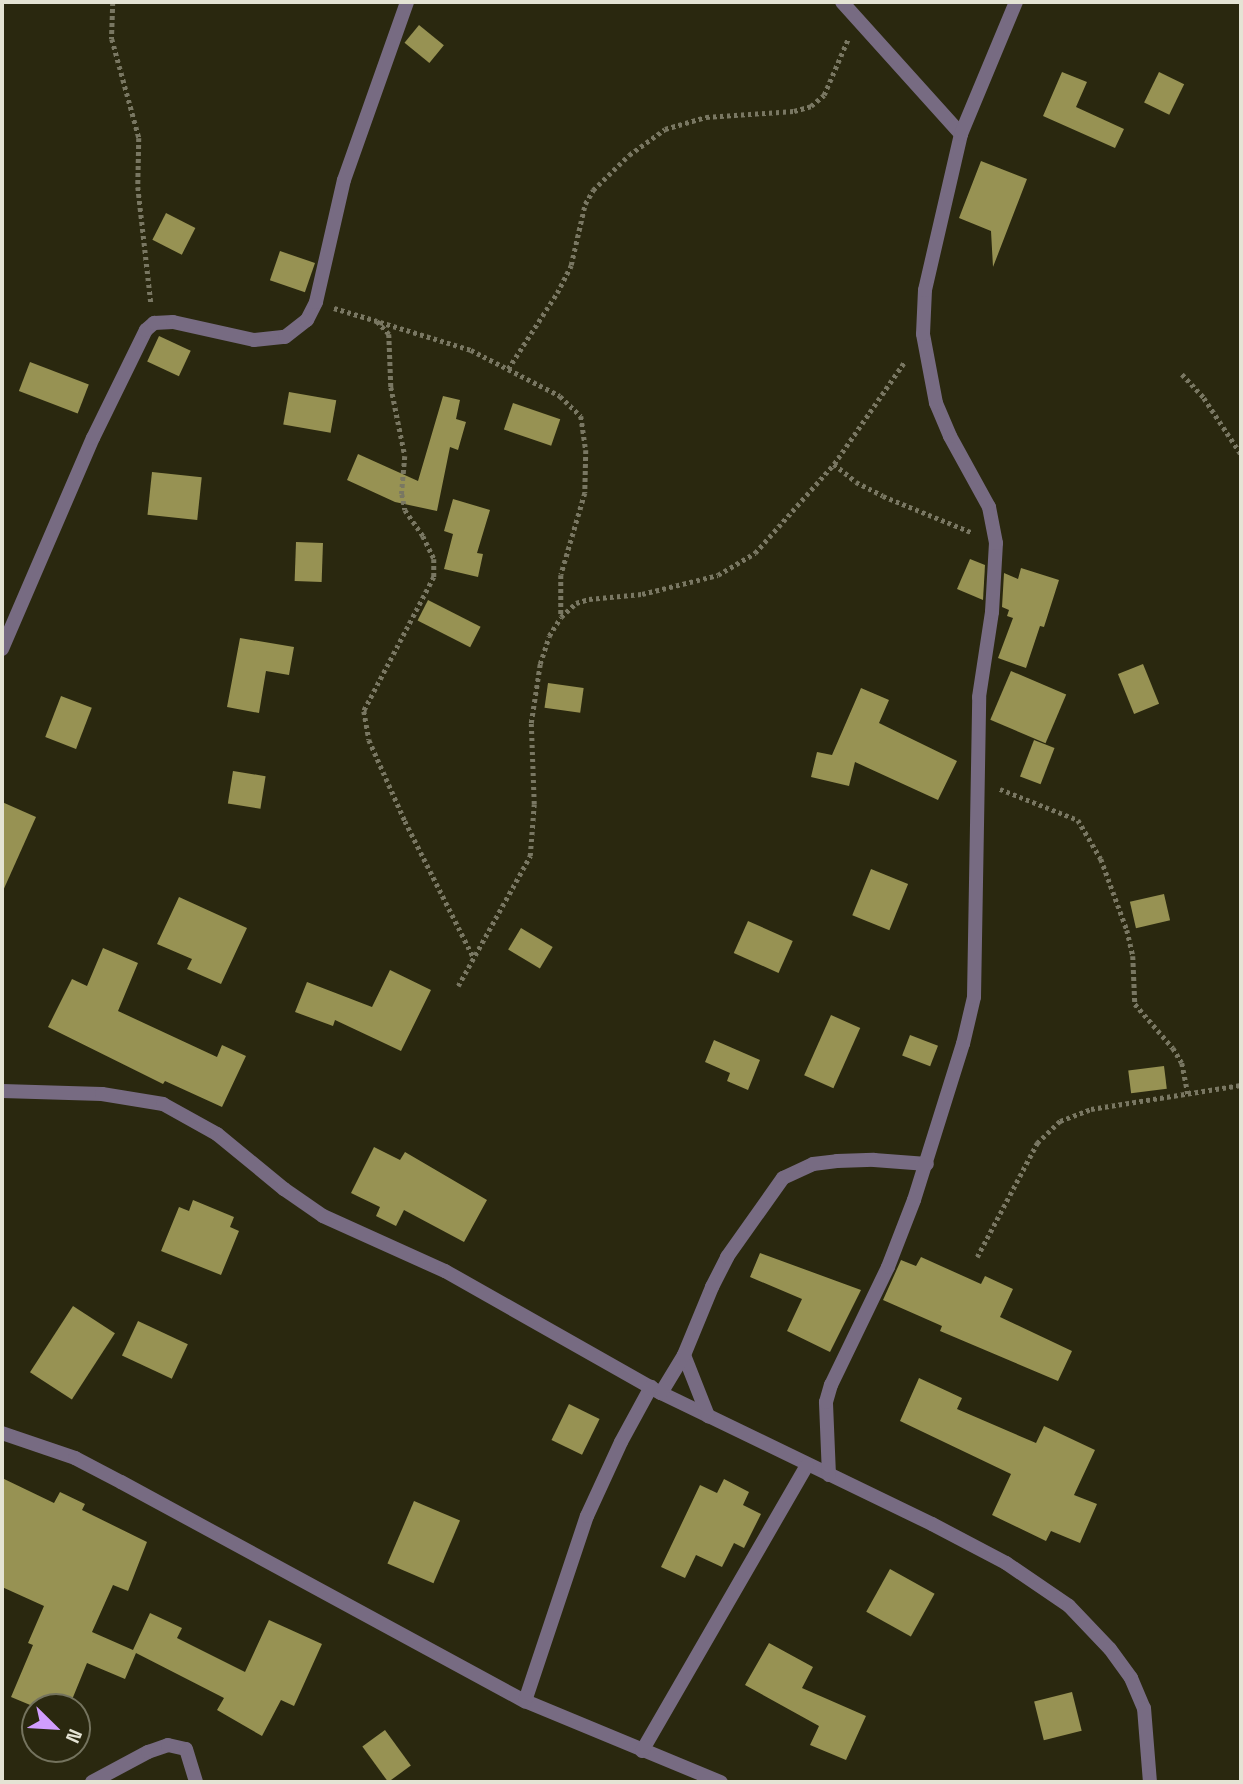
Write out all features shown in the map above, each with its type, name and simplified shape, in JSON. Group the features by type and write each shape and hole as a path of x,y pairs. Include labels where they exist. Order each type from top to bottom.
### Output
{"street":[{"path":"2,649 93,438 139,343 154,324 186,325 254,340 285,337 307,320 316,302 344,180 407,2"},
{"path":"842,2 961,134"},
{"path":"828,1475 826,1402 831,1385 888,1267 927,1164 974,997 979,697 992,611 996,543 989,507 950,436 936,403 923,334 925,290 961,134 1016,2"},
{"path":"2,1091 102,1094 163,1104 217,1134 302,1203 323,1216 445,1270 656,1390 1006,1563 1069,1606 1110,1649 1139,1692 1148,1744 1150,1782"},
{"path":"525,1701 587,1516 621,1442 656,1390 684,1355 727,1257 783,1178 813,1164 837,1161 874,1160 927,1164"},
{"path":"684,1355 708,1416"},
{"path":"2,1433 75,1458 525,1701 721,1782"},
{"path":"642,1751 807,1465"},
{"path":"92,1782 148,1752 168,1745 186,1749 196,1782"}],"path":[{"path":"113,2 112,39 139,138 140,214 154,324"},
{"path":"508,369 557,293 571,265 585,204 593,190 629,155 665,129 706,117 794,111 811,106 824,94 857,18"},
{"path":"316,302 471,350 561,396 581,416 586,450 585,493 562,575 561,617"},
{"path":"377,321 389,334 392,353 391,387 405,456 402,494 405,510 423,536 434,559 434,577 364,710 367,730 405,821 474,956"},
{"path":"458,986 530,856 534,804 531,723 540,664 549,636 561,617 576,603 589,599 681,587 718,575 740,563 764,544 834,464 923,334"},
{"path":"1182,374 1204,398 1241,454"},
{"path":"834,464 856,482 883,496 996,543"},
{"path":"977,782 1078,820 1101,859 1127,930 1133,956 1135,1004 1173,1048 1182,1063 1188,1094"},
{"path":"976,1257 1037,1143 1060,1121 1091,1109 1241,1085"}],"building":[{"path":"419,25 444,45 429,63 405,43"},
{"path":"1062,72 1087,82 1076,107 1124,129 1115,148 1043,116"},
{"path":"1159,72 1184,84 1169,115 1144,103"},
{"path":"981,161 1027,179 993,267 991,231 959,218"},
{"path":"166,213 195,228 182,255 152,240"},
{"path":"280,251 315,263 305,292 270,280"},
{"path":"159,336 191,351 179,376 147,361"},
{"path":"30,362 89,385 78,414 19,391"},
{"path":"289,392 336,400 331,433 283,424"},
{"path":"443,396 460,400 456,419 466,422 458,450 450,447 437,511 395,502 347,480 358,454 418,481"},
{"path":"513,403 560,419 551,446 504,429"},
{"path":"152,472 202,477 197,520 148,515"},
{"path":"453,499 490,510 477,553 483,554 478,577 444,569 453,534 444,531"},
{"path":"296,542 323,543 322,582 295,581"},
{"path":"970,559 985,565 983,600 957,589"},
{"path":"1021,568 1059,580 1044,627 1040,626 1026,668 998,658 1013,618 1007,616 1009,610 1002,607 1004,573 1018,579"},
{"path":"428,600 481,627 470,647 418,620"},
{"path":"240,638 294,647 289,675 266,671 259,713 227,707"},
{"path":"1143,664 1159,704 1134,714 1118,674"},
{"path":"1011,671 1066,694 1046,743 990,720"},
{"path":"548,683 584,688 580,713 545,708"},
{"path":"861,688 889,700 879,723 957,761 938,800 855,762 849,786 811,777 817,752 832,755"},
{"path":"61,696 92,708 76,749 45,737"},
{"path":"1034,740 1055,748 1041,784 1020,776"},
{"path":"233,771 266,776 260,809 228,804"},
{"path":"2,802 36,817 2,893"},
{"path":"871,869 908,884 889,930 852,915"},
{"path":"1164,894 1170,920 1136,928 1130,902"},
{"path":"179,897 247,928 221,984 187,969 192,959 157,944"},
{"path":"748,921 793,941 779,973 734,953"},
{"path":"521,928 553,947 540,968 508,949"},
{"path":"103,948 138,963 118,1011 217,1057 222,1045 246,1056 222,1107 165,1081 163,1084 48,1027 72,979 87,986"},
{"path":"390,970 431,990 401,1051 335,1020 333,1026 295,1012 307,982 372,1007"},
{"path":"831,1015 860,1028 833,1088 804,1075"},
{"path":"910,1035 938,1046 930,1066 902,1056"},
{"path":"714,1040 760,1060 748,1090 727,1081 730,1073 705,1062"},
{"path":"1164,1066 1167,1089 1131,1093 1128,1070"},
{"path":"374,1147 400,1160 405,1152 487,1200 464,1242 404,1210 396,1226 376,1216 380,1207 351,1193"},
{"path":"193,1200 234,1217 230,1227 239,1231 221,1275 161,1251 179,1207 189,1211"},
{"path":"760,1253 861,1290 830,1352 787,1331 802,1299 750,1277"},
{"path":"921,1257 981,1284 985,1276 1013,1289 1000,1317 1072,1351 1058,1381 940,1331 942,1326 883,1300 901,1260 916,1266"},
{"path":"73,1306 115,1333 72,1399 30,1372"},
{"path":"138,1321 188,1344 172,1379 122,1355"},
{"path":"919,1378 962,1398 957,1409 1036,1443 1044,1426 1095,1450 1074,1495 1097,1504 1080,1543 1051,1531 1046,1541 992,1515 1011,1474 900,1421"},
{"path":"569,1404 600,1419 582,1455 551,1440"},
{"path":"2,1478 54,1503 60,1492 85,1504 82,1510 147,1542 128,1591 113,1585 92,1632 133,1650 150,1613 182,1628 177,1638 245,1672 269,1620 322,1644 294,1706 281,1700 262,1736 217,1710 224,1698 136,1653 125,1679 87,1663 75,1693 21,1693 21,1701 11,1697 33,1645 28,1643 44,1606 2,1587"},
{"path":"724,1479 749,1492 743,1505 761,1514 744,1548 734,1543 722,1567 696,1555 685,1578 661,1567 700,1485 717,1493"},
{"path":"414,1501 460,1521 433,1583 387,1564"},
{"path":"890,1569 935,1594 911,1637 866,1612"},
{"path":"769,1643 813,1667 802,1688 866,1716 846,1760 810,1745 819,1726 745,1685"},
{"path":"1072,1692 1082,1731 1044,1740 1034,1701"},
{"path":"385,1730 411,1766 388,1782 362,1746"}]}
